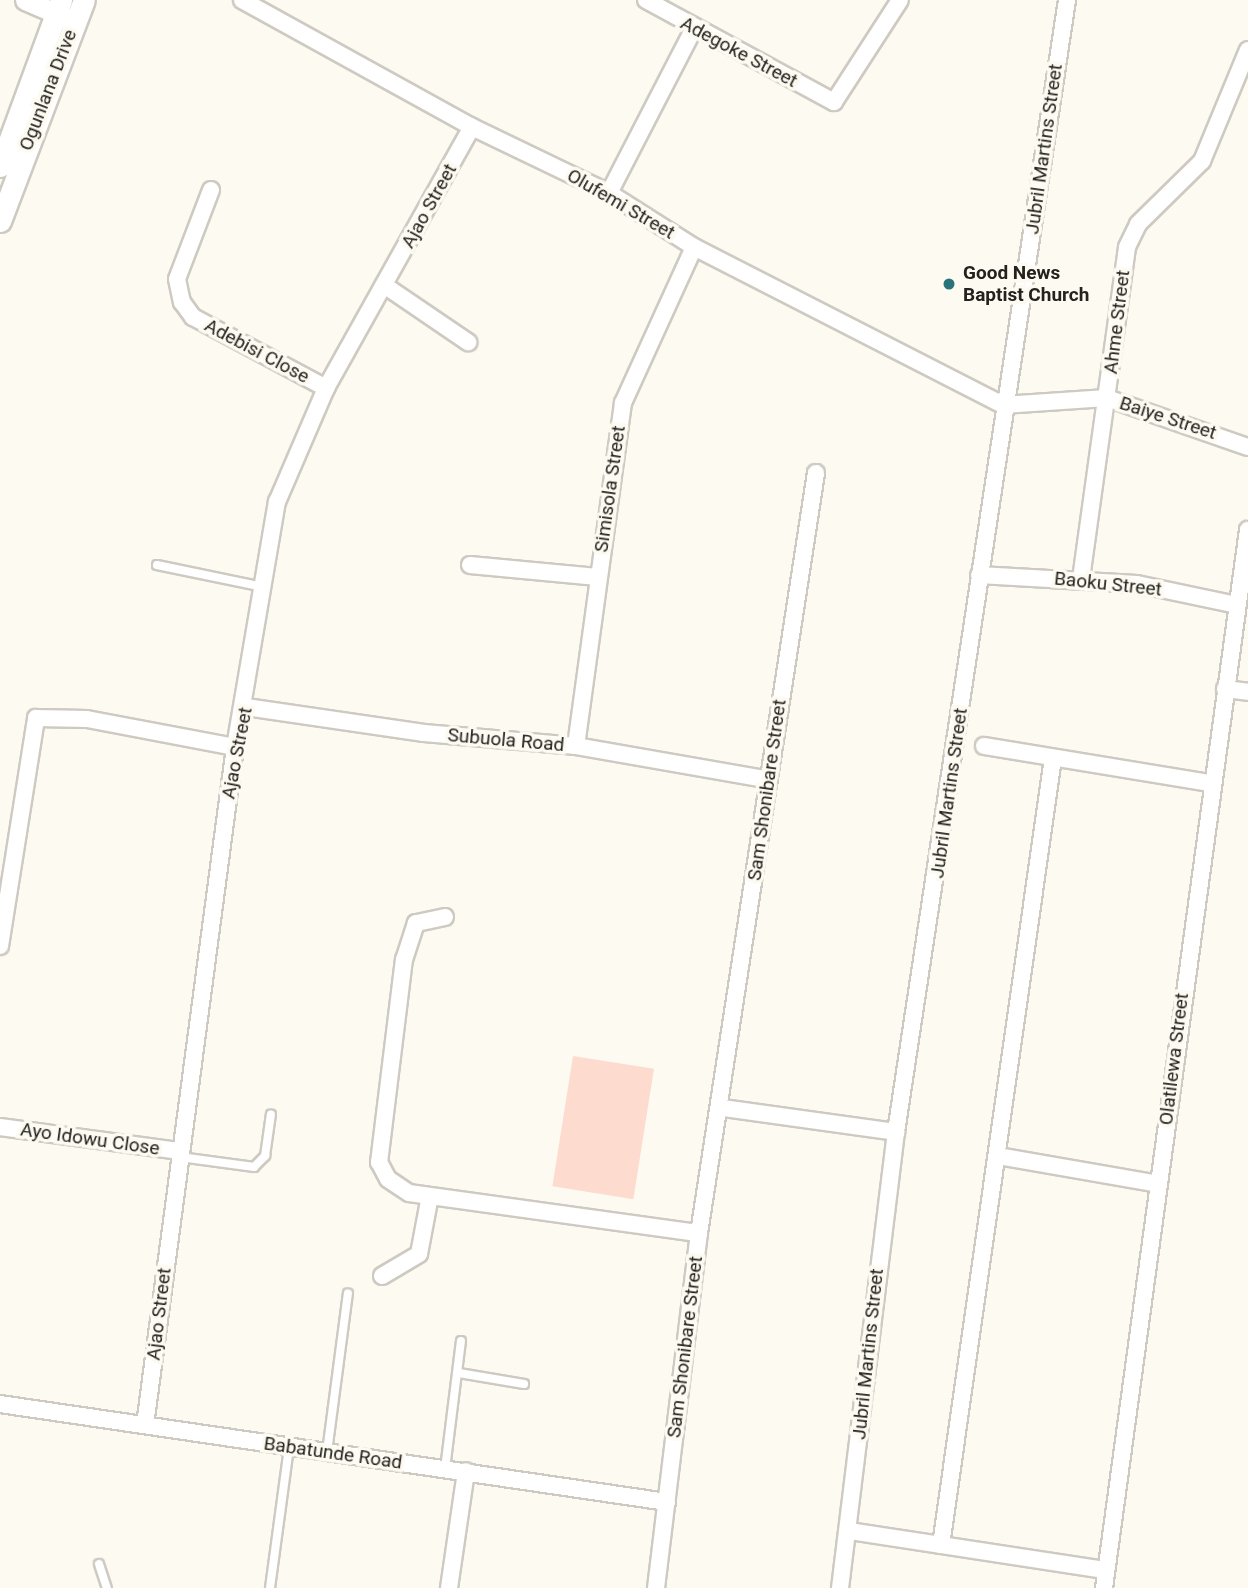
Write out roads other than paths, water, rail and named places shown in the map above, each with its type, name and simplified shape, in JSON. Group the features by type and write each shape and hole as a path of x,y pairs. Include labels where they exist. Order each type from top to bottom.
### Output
{"main road":[{"name":"Ogunlana Drive","path":"0,166 63,12 84,0"},
{"name":"Ogunlana Drive","path":"0,221 63,12"}],"street":[{"path":"25,0 63,12"},
{"name":"Olufemi Street","path":"242,0 270,6 472,127 609,193 694,247 1003,405"},
{"name":"Adegoke Street","path":"646,0 693,30 834,102 900,0"},
{"name":"Jubril Martins Street","path":"840,1588 850,1531 896,1132 923,987 1003,405 1068,0"},
{"path":"609,193 693,30"},
{"name":"Ahme Street","path":"1082,579 1127,247 1138,224 1202,161 1248,50"},
{"name":"Ajao Street","path":"145,1425 235,747 246,707 277,502 326,388 472,127"},
{"name":"Adebisi Close","path":"211,190 177,279 193,317 326,388"},
{"name":"Simisola Street","path":"576,746 597,577 623,403 694,247"},
{"path":"384,285 468,342"},
{"name":"Baiye Street","path":"1003,405 1107,398 1248,447"},
{"name":"Sam Shonibare Street","path":"656,1588 699,1233 723,1108 766,779 816,473"},
{"name":"Olatilewa Street","path":"1104,1588 1210,783 1248,530"},
{"path":"470,565 597,577"},
{"name":"Baoku Street","path":"979,575 1082,579 1237,605"},
{"path":"1225,689 1248,692"},
{"name":"Subuola Road","path":"246,707 424,733 576,746 766,779"},
{"path":"0,946 36,718 87,719 235,747"},
{"path":"984,747 1210,783"},
{"path":"941,1545 1053,758"},
{"path":"445,917 416,923 409,935 379,1162 400,1187 430,1196 699,1233"},
{"path":"723,1108 896,1132"},
{"name":"Ayo Idowu Close","path":"0,1127 179,1154"},
{"path":"998,1156 1158,1184"},
{"path":"382,1276 419,1254 430,1196"},
{"name":"Babatunde Road","path":"0,1404 667,1502"},
{"path":"449,1588 466,1471"},
{"path":"850,1531 1105,1570"}],"lane":[{"path":"157,565 263,587"},
{"path":"179,1154 254,1167 265,1156 271,1114"},
{"path":"327,1452 348,1293"},
{"path":"445,1469 461,1341"},
{"path":"459,1373 524,1384"},
{"path":"270,1588 289,1448"},
{"path":"99,1564 107,1588"}],"place":[{"name":"Good News Baptist Church","path":"949,284"}]}
